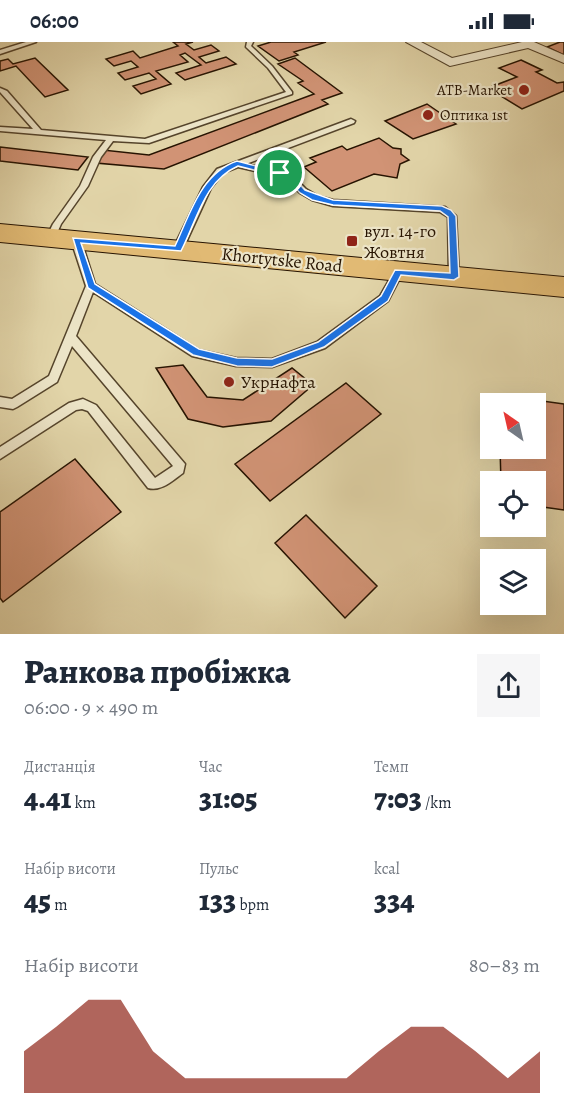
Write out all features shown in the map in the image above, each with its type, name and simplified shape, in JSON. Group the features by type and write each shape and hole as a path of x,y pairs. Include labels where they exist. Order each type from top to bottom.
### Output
{"main road":[{"name":"Khortytske Road","path":"0,234 564,286"}],"street":[{"path":"412,42 450,62 532,43 564,59"}],"lane":[{"path":"0,52 33,42"},
{"path":"0,129 146,141 290,93 270,67 248,46 250,42"},
{"path":"0,90 5,92 39,132"},
{"path":"178,249 182,235 211,181 220,171 351,121"},
{"path":"111,138 97,157 84,186 57,224 63,239 91,286 196,353 237,362 272,363 321,345 384,298 398,272"},
{"path":"237,164 288,177 303,191 315,198 333,203 442,209 448,212 452,216 454,277"},
{"path":"0,402 13,404 53,379 91,286"},
{"path":"0,454 73,406 83,404 92,408 152,484 156,484 179,469 179,464 70,336"}],"building":[{"path":"173,42 193,42 186,44 194,50 211,45 219,51 199,57 206,63 226,57 236,64 185,80 176,73 201,65 185,53 180,55 188,62 156,71 171,84 141,94 133,86 156,79 149,73 125,80 118,73 138,67 131,61 114,66 106,59 133,51 140,58 178,46"},
{"path":"271,42 326,42 294,52 298,55 279,61 258,46"},
{"path":"564,42 564,55 547,47"},
{"path":"35,58 68,90 45,97 16,66 0,71 0,61 8,59 13,64"},
{"path":"295,58 342,93 322,100 328,104 164,169 96,163 103,150 149,155 314,94 298,83 303,81 278,64"},
{"path":"521,60 542,70 536,72 557,83 564,82 564,91 522,109 488,88 517,77 499,68"},
{"path":"427,104 456,124 413,139 385,121"},
{"path":"379,138 393,148 401,149 401,154 409,160 400,164 397,178 374,174 332,191 304,167 316,162 310,158 342,146 347,150"},
{"path":"0,147 88,157 78,170 0,161"},
{"path":"183,365 207,397 243,400 292,368 313,385 271,421 223,427 188,419 156,368"},
{"path":"346,383 381,414 270,501 235,464"},
{"path":"546,402 564,404 564,510 546,507 546,471 501,471 500,459 546,459"},
{"path":"75,459 121,512 3,602 0,598 0,512"},
{"path":"306,515 377,586 345,618 275,543"}],"place":[{"name":"ATB-Market","path":"524,90"},
{"name":"Оптика 1st","path":"428,115"},
{"name":"вул. 14-го Жовтня","path":"352,241"},
{"name":"Укрнафта","path":"229,382"}],"route":[{"path":"237,164 280,173 315,198 333,203 442,209 448,212 452,216 454,277 398,272 384,298 321,345 272,363 237,362 196,353 91,286 76,240 178,249 182,235 207,187 220,171 237,164"}]}
